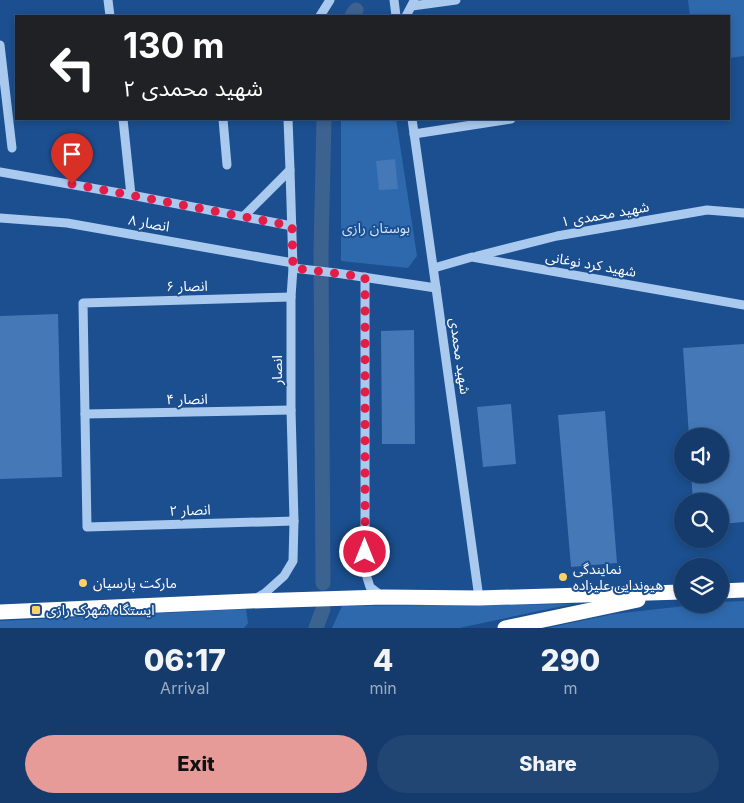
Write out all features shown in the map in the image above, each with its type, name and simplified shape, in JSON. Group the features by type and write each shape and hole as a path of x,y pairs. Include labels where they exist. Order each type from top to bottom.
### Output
{"highway":[{"path":"729,591 744,590"},
{"path":"0,612 384,597 479,598 674,592"},
{"path":"505,628 674,593"}],"street":[{"path":"108,0 110,15"},
{"path":"321,15 330,0"},
{"path":"394,0 396,15"},
{"path":"407,15 413,3 456,0"},
{"path":"0,45 12,148"},
{"path":"123,120 130,195"},
{"path":"223,120 227,165"},
{"name":"انصار","path":"250,601 265,594 284,576 293,561 291,298 293,266 288,120"},
{"name":"شهید محمدی","path":"412,120 479,598"},
{"path":"414,134 505,120"},
{"path":"244,216 290,170"},
{"name":"انصار ۸","path":"0,172 292,226"},
{"name":"شهید محمدی ۱","path":"472,257 557,236 707,210 744,213"},
{"name":"انصار ۸","path":"0,218 68,222 310,270 436,288"},
{"name":"شهید کرد نوغانی","path":"434,268 472,257 744,304"},
{"path":"365,277 365,571 370,587 384,597"},
{"name":"انصار ۶","path":"85,414 83,303 291,298"},
{"name":"انصار ۴","path":"85,414 291,410"},
{"name":"انصار ۲","path":"85,414 87,527 294,521"}],"green space":[{"path":"688,0 744,0 744,56 730,58 730,15 690,15"},
{"name":"بوستان رازی","path":"341,120 396,120 417,256 408,268 341,261"},
{"path":"744,601 744,628 547,628 614,614 674,607 674,613 729,613 729,602"},
{"path":"572,604 459,628 332,628 342,606"},
{"path":"246,609 248,623 244,628 0,628 0,621"}],"building":[{"path":"395,159 398,189 379,190 376,161"},
{"path":"58,314 62,477 0,479 0,316"},
{"path":"414,330 415,444 382,444 381,331"},
{"path":"744,344 744,522 729,523 729,493 692,493 692,483 729,483 729,428 688,428 683,348"},
{"path":"511,404 516,464 483,467 477,407"},
{"path":"605,411 617,563 571,567 558,415"}],"waterway":[{"path":"353,15 356,10"},
{"path":"323,583 321,251 324,120"},
{"path":"316,628 323,609"}],"place":[{"name":"نمایندگی هیوندایی علیزاده","path":"563,577"},
{"name":"مارکت پارسیان","path":"83,583"},
{"name":"ایستگاه شهرک رازی","path":"36,610"}],"route":[{"path":"72,184 292,226 293,268 365,277 365,552"}]}
